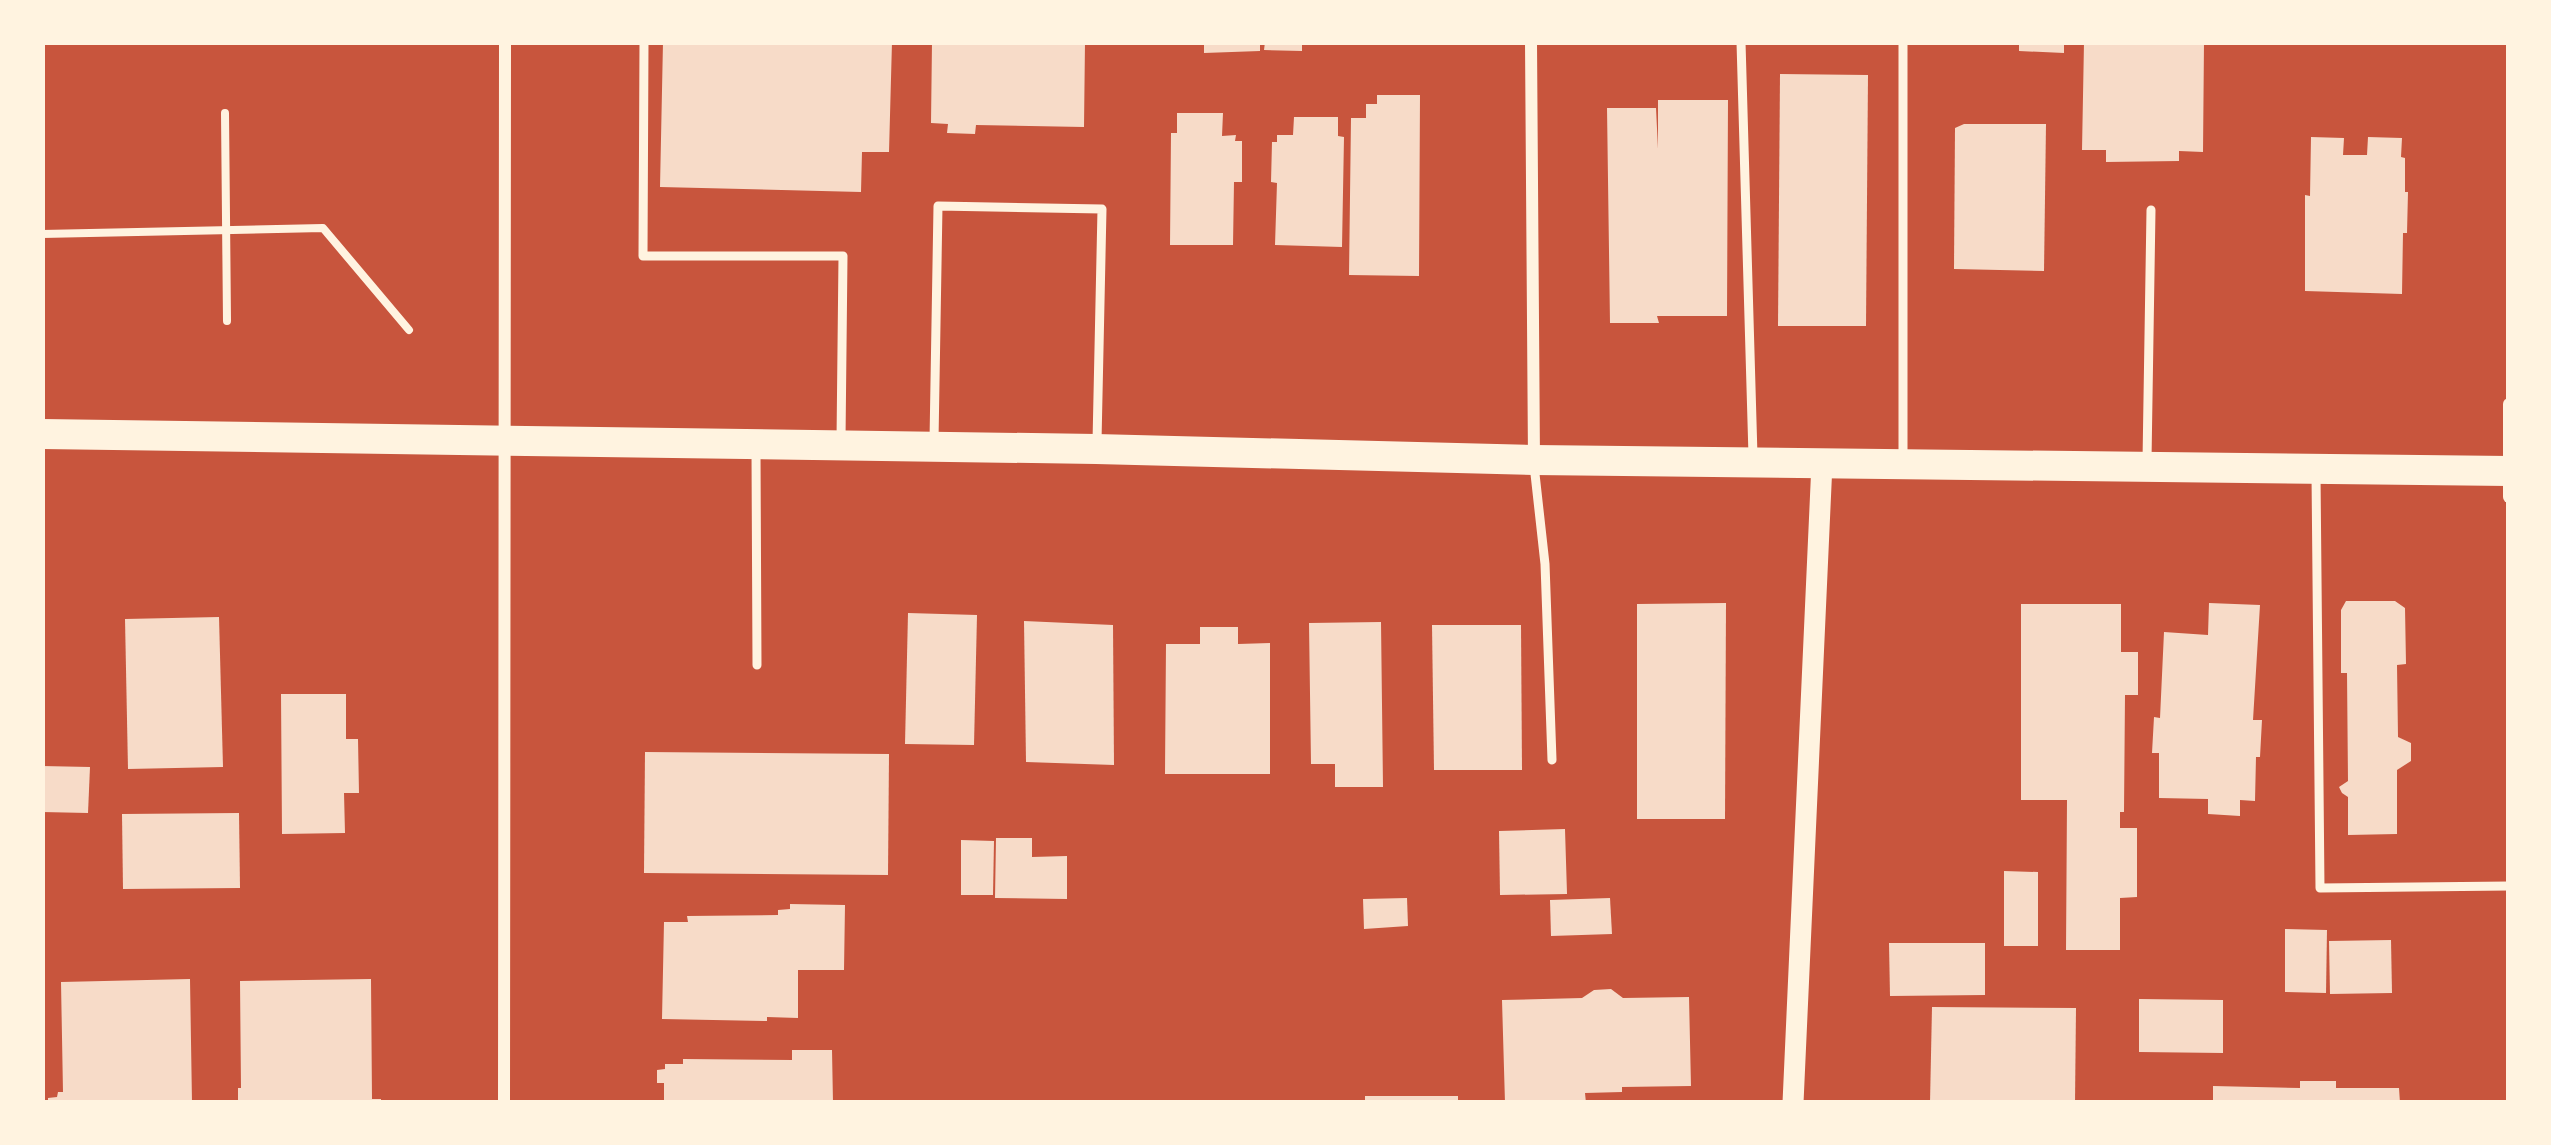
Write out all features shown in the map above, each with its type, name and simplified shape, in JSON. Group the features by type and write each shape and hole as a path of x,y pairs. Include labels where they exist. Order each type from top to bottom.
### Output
{"main road":[{"path":"42,434 1096,448 1534,460 2509,471"}],"street":[{"path":"504,1103 505,42"},
{"path":"1531,42 1534,460"},
{"path":"2509,404 2509,497"},
{"path":"1793,1103 1822,463"}],"lane":[{"path":"644,42 643,256 843,256 842,446"},
{"path":"1741,42 1753,462"},
{"path":"1903,42 1903,464"},
{"path":"934,446 938,206 1102,209 1096,448"},
{"path":"2147,466 2151,210"},
{"path":"755,445 757,665"},
{"path":"1534,460 1545,564 1552,760"},
{"path":"2316,469 2320,888 2509,886"}],"path":[{"path":"225,113 227,321"},
{"path":"42,234 322,228 410,330"}],"building":[{"path":"663,42 892,42 889,152 862,152 861,192 660,187"},
{"path":"932,42 1085,42 1084,127 976,125 975,134 947,133 948,124 931,123"},
{"path":"1204,42 1260,42 1260,51 1204,53"},
{"path":"1265,42 1302,42 1302,51 1264,50"},
{"path":"2019,42 2064,42 2064,53 2019,51"},
{"path":"2084,42 2204,42 2203,152 2179,151 2179,161 2106,162 2106,150 2082,150"},
{"path":"1780,74 1868,75 1866,326 1778,326"},
{"path":"1377,95 1420,95 1419,276 1349,275 1351,118 1366,118 1366,104 1377,104"},
{"path":"1658,100 1728,100 1727,316 1657,316 1659,323 1610,323 1607,108 1656,108 1658,149"},
{"path":"1177,113 1223,113 1222,136 1236,135 1235,141 1242,141 1242,182 1234,182 1233,245 1170,245 1171,133 1177,133"},
{"path":"1294,117 1338,117 1338,136 1344,137 1342,247 1275,245 1277,183 1271,182 1272,142 1277,142 1277,135 1293,135"},
{"path":"1964,124 2046,124 2044,271 1954,269 1955,128"},
{"path":"2311,137 2344,138 2343,155 2367,155 2368,137 2402,138 2408,192 2402,294 2305,291 2305,195 2310,196"},
{"path":"2346,601 2395,601 2405,608 2406,664 2397,665 2398,737 2411,743 2411,761 2397,770 2397,834 2348,835 2348,797 2339,787 2348,781 2347,673 2341,673 2341,610"},
{"path":"1726,603 1725,819 1637,819 1637,604"},
{"path":"2209,603 2260,605 2253,720 2262,720 2260,757 2256,757 2255,801 2240,800 2240,816 2208,814 2208,799 2159,798 2159,753 2152,753 2154,717 2160,718 2164,632 2208,635"},
{"path":"2021,604 2121,604 2121,652 2138,652 2138,695 2125,695 2124,812 2120,812 2120,828 2137,828 2137,897 2120,898 2120,950 2066,950 2067,800 2021,800"},
{"path":"908,613 977,615 974,745 905,744"},
{"path":"219,617 223,767 128,769 125,619"},
{"path":"1024,621 1113,625 1114,765 1026,762"},
{"path":"1381,622 1383,787 1335,787 1335,764 1311,764 1309,623"},
{"path":"1432,625 1521,625 1522,770 1434,770"},
{"path":"1200,627 1238,627 1238,644 1270,643 1270,774 1165,774 1166,644 1200,644"},
{"path":"281,694 346,694 346,739 358,739 359,793 344,793 345,833 282,834"},
{"path":"645,752 889,754 888,875 644,873"},
{"path":"42,766 90,767 88,813 42,812"},
{"path":"239,813 240,888 123,889 122,814"},
{"path":"1565,829 1567,894 1500,895 1499,831"},
{"path":"996,838 1032,838 1032,857 1067,856 1067,899 995,898"},
{"path":"961,840 994,841 993,895 961,895"},
{"path":"2004,871 2038,872 2038,946 2004,946"},
{"path":"1407,898 1408,926 1364,929 1363,899"},
{"path":"1610,898 1612,934 1551,936 1550,900"},
{"path":"790,904 845,905 844,970 798,970 798,1018 662,1019 664,922 688,922 687,916 778,915 778,910 790,909"},
{"path":"2285,929 2327,930 2326,993 2285,992"},
{"path":"2391,940 2392,993 2330,994 2329,941"},
{"path":"1889,943 1985,943 1985,995 1890,996"},
{"path":"190,979 192,1103 48,1103 48,1098 63,1092 61,982"},
{"path":"371,979 372,1099 381,1099 381,1103 238,1103 240,981"},
{"path":"1611,989 1623,998 1689,997 1691,1086 1622,1087 1622,1092 1585,1093 1586,1103 1505,1103 1502,1000 1582,998 1594,990"},
{"path":"2139,999 2223,1000 2223,1053 2139,1052"},
{"path":"1932,1007 2076,1008 2075,1103 1930,1103"},
{"path":"792,1050 832,1050 833,1103 664,1103 664,1083 657,1083 657,1070 665,1069 665,1064 683,1064 683,1059 792,1060"},
{"path":"2300,1081 2336,1081 2336,1088 2399,1088 2400,1103 2213,1103 2213,1086 2300,1088"},
{"path":"1365,1096 1458,1096 1458,1103 1365,1103"}]}
